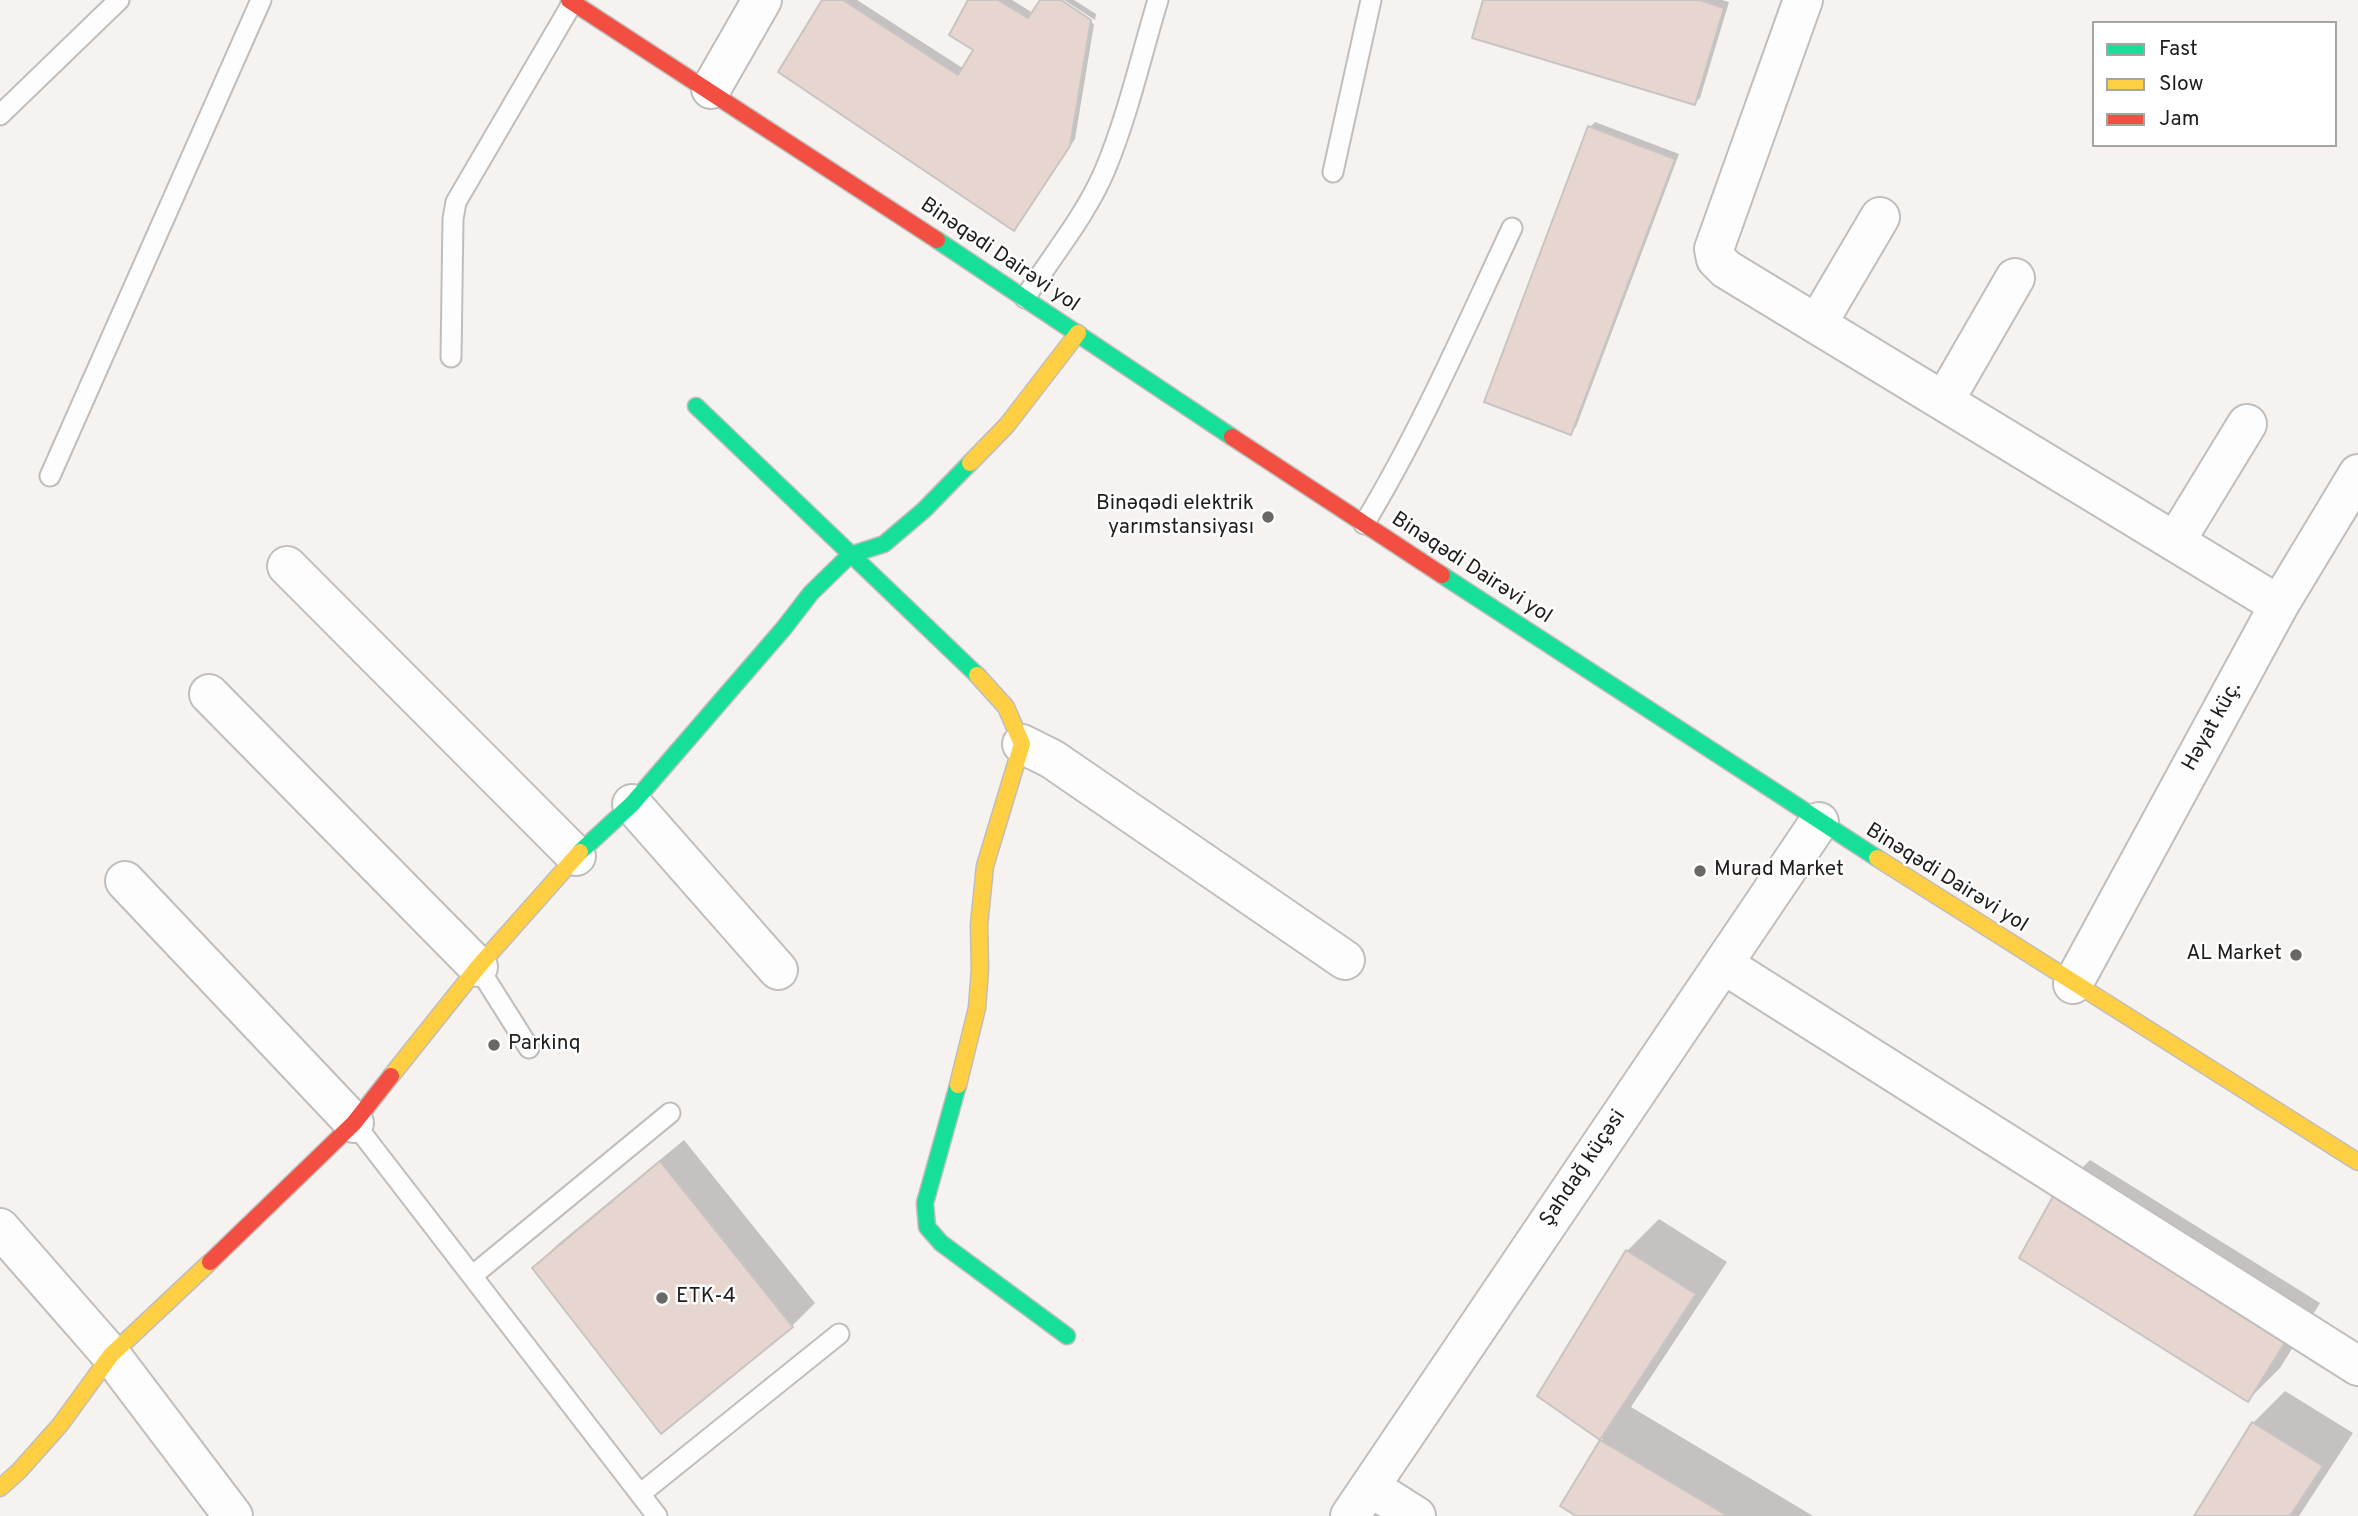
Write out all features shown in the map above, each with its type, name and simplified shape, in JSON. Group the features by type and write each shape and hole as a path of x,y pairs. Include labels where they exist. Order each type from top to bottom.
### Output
{"street":[{"path":"711,89 762,0"},
{"path":"1803,0 1714,249 1716,259 1726,269 2279,605"},
{"name":"Binəqədi Dairəvi yol","path":"571,1 711,89 1364,524 1819,822 2358,1163"},
{"path":"1818,324 1880,217"},
{"path":"1944,401 2015,278"},
{"path":"0,1488 61,1425 111,1355 354,1123 478,967 576,856 632,804 811,593 850,555 884,544 924,510 1007,425 1078,333"},
{"path":"696,406 985,682 1006,707 1022,744 1052,759 1345,960"},
{"path":"2175,542 2247,424"},
{"name":"Həyat küç.","path":"2073,984 2279,605 2356,483"},
{"path":"287,566 576,856"},
{"path":"209,694 478,967"},
{"path":"1022,744 985,866 979,925 977,1008 971,1040 925,1203 927,1227 941,1243 1067,1336"},
{"path":"632,804 778,970"},
{"name":"Şahdağ küçəsi","path":"1360,1501 1819,822"},
{"path":"125,881 354,1123"},
{"path":"1723,964 2358,1366"},
{"path":"0,1228 111,1355 233,1516"},
{"path":"1360,1501 1416,1516"}],"lane":[{"path":"0,115 119,0"},
{"path":"50,476 261,0"},
{"path":"1025,298 1090,200 1105,171 1158,0"},
{"path":"1333,172 1371,0"},
{"path":"451,357 453,219 456,202 571,1"},
{"path":"1364,524 1387,486 1512,228"},
{"path":"478,967 529,1048"},
{"path":"472,1276 670,1113"},
{"path":"354,1123 657,1516"},
{"path":"640,1493 839,1334"}],"building":[{"path":"822,0 843,0 958,75 973,50 949,35 968,0 998,0 1028,18 1040,0 1061,0 1091,20 1070,146 1014,231 778,72"},
{"path":"1483,0 1700,0 1724,8 1695,105 1472,38"},
{"path":"1588,126 1675,159 1571,435 1484,402"},
{"name":"ETK-4","path":"660,1161 793,1327 661,1434 532,1268"},
{"path":"2056,1191 2289,1336 2248,1402 2019,1258"},
{"path":"1626,1250 1696,1294 1600,1440 1537,1396"},
{"path":"2252,1422 2323,1466 2290,1516 2194,1516"},
{"path":"1600,1440 1728,1516 1576,1516 1560,1506"}],"traffic: fast":[{"path":"937,240 1232,437"},
{"path":"696,406 977,675"},
{"path":"580,852 632,804 811,593 850,555 884,544 924,510 970,463"},
{"path":"1442,575 1877,858"},
{"path":"958,1085 925,1203 927,1227 941,1243 1067,1336"}],"traffic: slow":[{"path":"970,463 1007,425 1078,333"},
{"path":"958,1085 977,1008 979,925 985,866 1022,744 1006,707 977,675"},
{"path":"391,1076 478,967 580,852"},
{"path":"1877,858 2358,1162"},
{"path":"0,1488 60,1425 111,1355 210,1262"}],"traffic: jam":[{"path":"569,0 937,240"},
{"path":"1232,437 1442,575"},
{"path":"210,1262 354,1123 391,1076"}],"place":[{"name":"Binəqədi elektrik yarımstansiyası","path":"1268,517"},
{"name":"Murad Market","path":"1700,871"},
{"name":"AL Market","path":"2296,955"},
{"name":"Parkinq","path":"494,1045"},
{"name":"ETK-4","path":"662,1298"}]}
